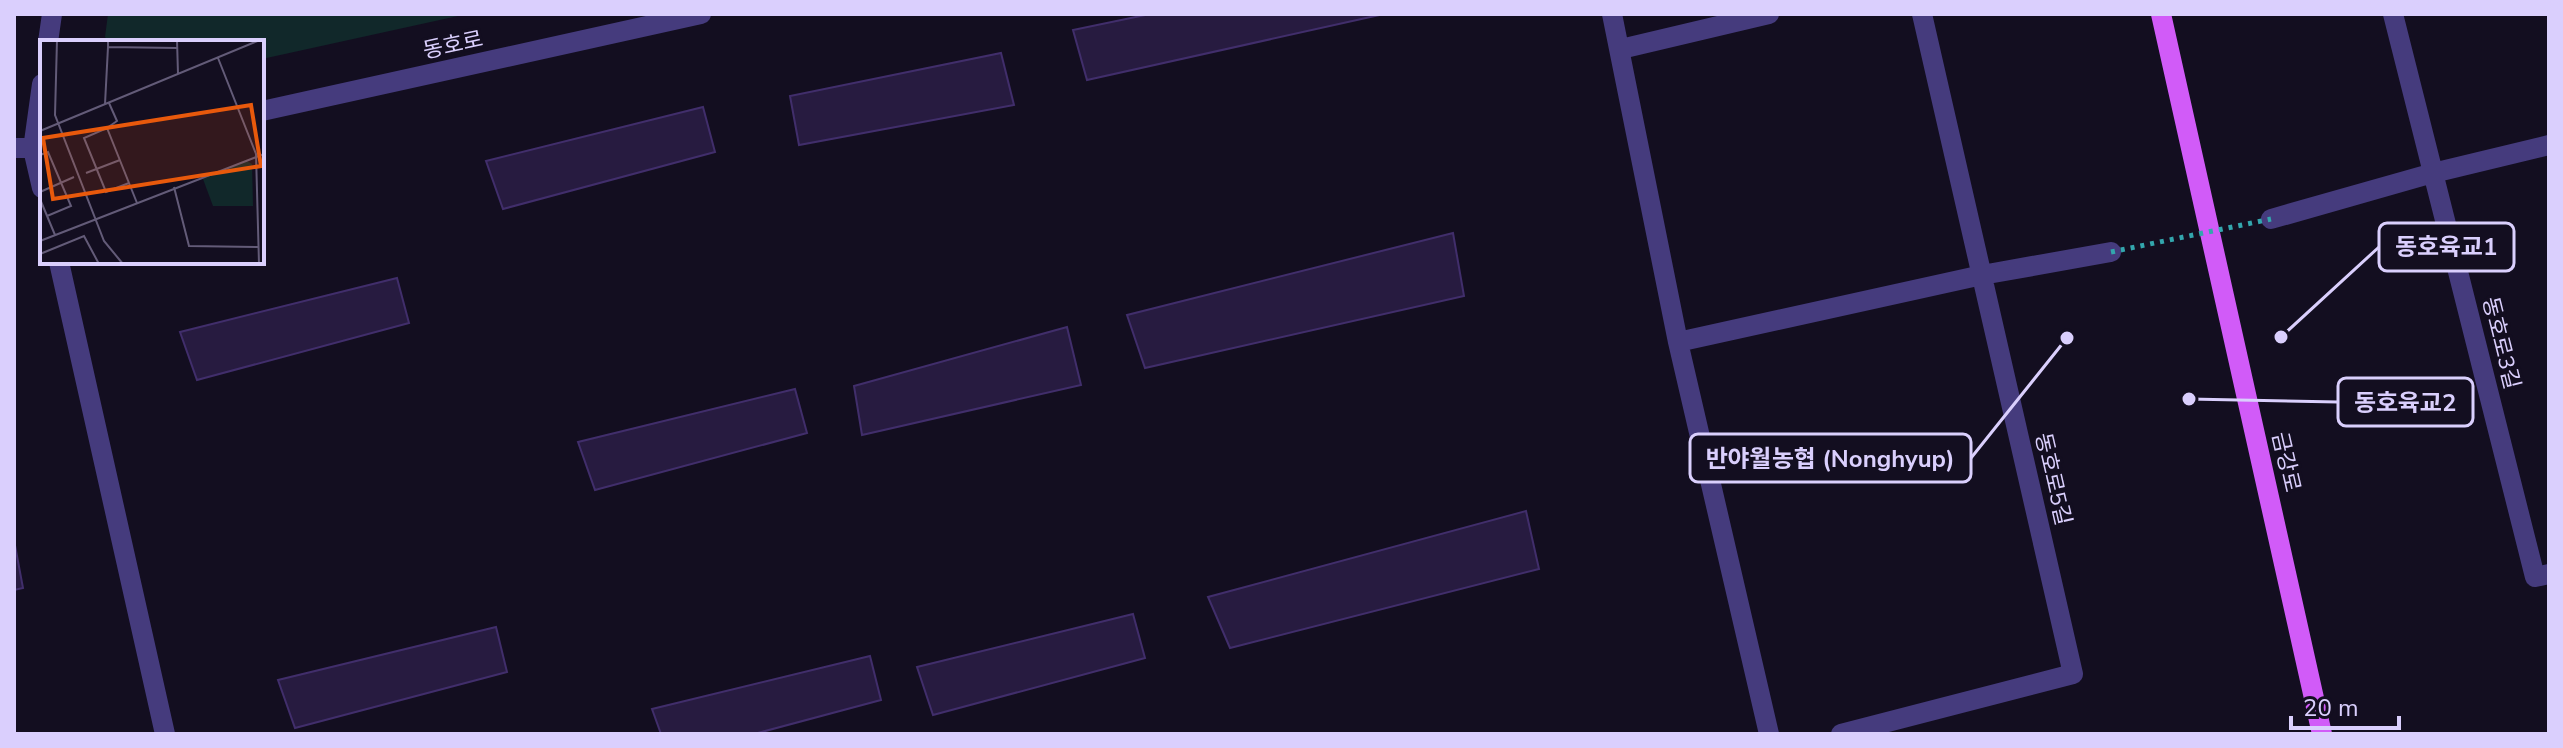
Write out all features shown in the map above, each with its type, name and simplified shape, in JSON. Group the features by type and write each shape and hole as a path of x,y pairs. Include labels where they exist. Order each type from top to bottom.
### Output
{"main road":[{"name":"금강로","path":"2161,14 2322,734"}],"street":[{"path":"48,40 52,14"},
{"name":"동호로","path":"264,111 701,14"},
{"path":"1612,14 1678,342 1769,734"},
{"path":"1621,49 1769,14"},
{"name":"동호로5길","path":"1841,734 2073,674 1922,14"},
{"name":"동호로3길","path":"2393,14 2535,577 2549,574"},
{"path":"40,95 30,148 40,181"},
{"path":"2271,219 2433,173 2549,145"},
{"path":"1678,342 1982,275 2111,252"},
{"path":"59,264 165,734"}],"path":[{"path":"2111,252 2271,219"}],"green space":[{"path":"108,14 467,14 264,59 264,40 108,40 105,37"}],"building":[{"path":"1150,14 1384,14 1087,80 1073,30"},
{"path":"1001,53 1014,105 799,145 790,96"},
{"path":"703,107 715,152 503,209 486,161"},
{"path":"1453,233 1464,296 1145,368 1127,315"},
{"path":"397,278 409,323 197,380 180,332"},
{"path":"1067,327 1081,385 862,435 854,386"},
{"path":"795,389 807,433 595,490 578,442"},
{"path":"1526,511 1539,569 1230,648 1208,597"},
{"path":"14,540 23,588 14,590"},
{"path":"1133,614 1145,658 933,715 917,667"},
{"path":"496,627 507,672 295,728 278,680"},
{"path":"870,656 881,700 754,734 661,734 652,709"}],"place":[{"name":"동호육교1","path":"2281,337"},
{"name":"반야월농협 (Nonghyup)","path":"2067,338"},
{"name":"동호육교2","path":"2189,399"}]}
